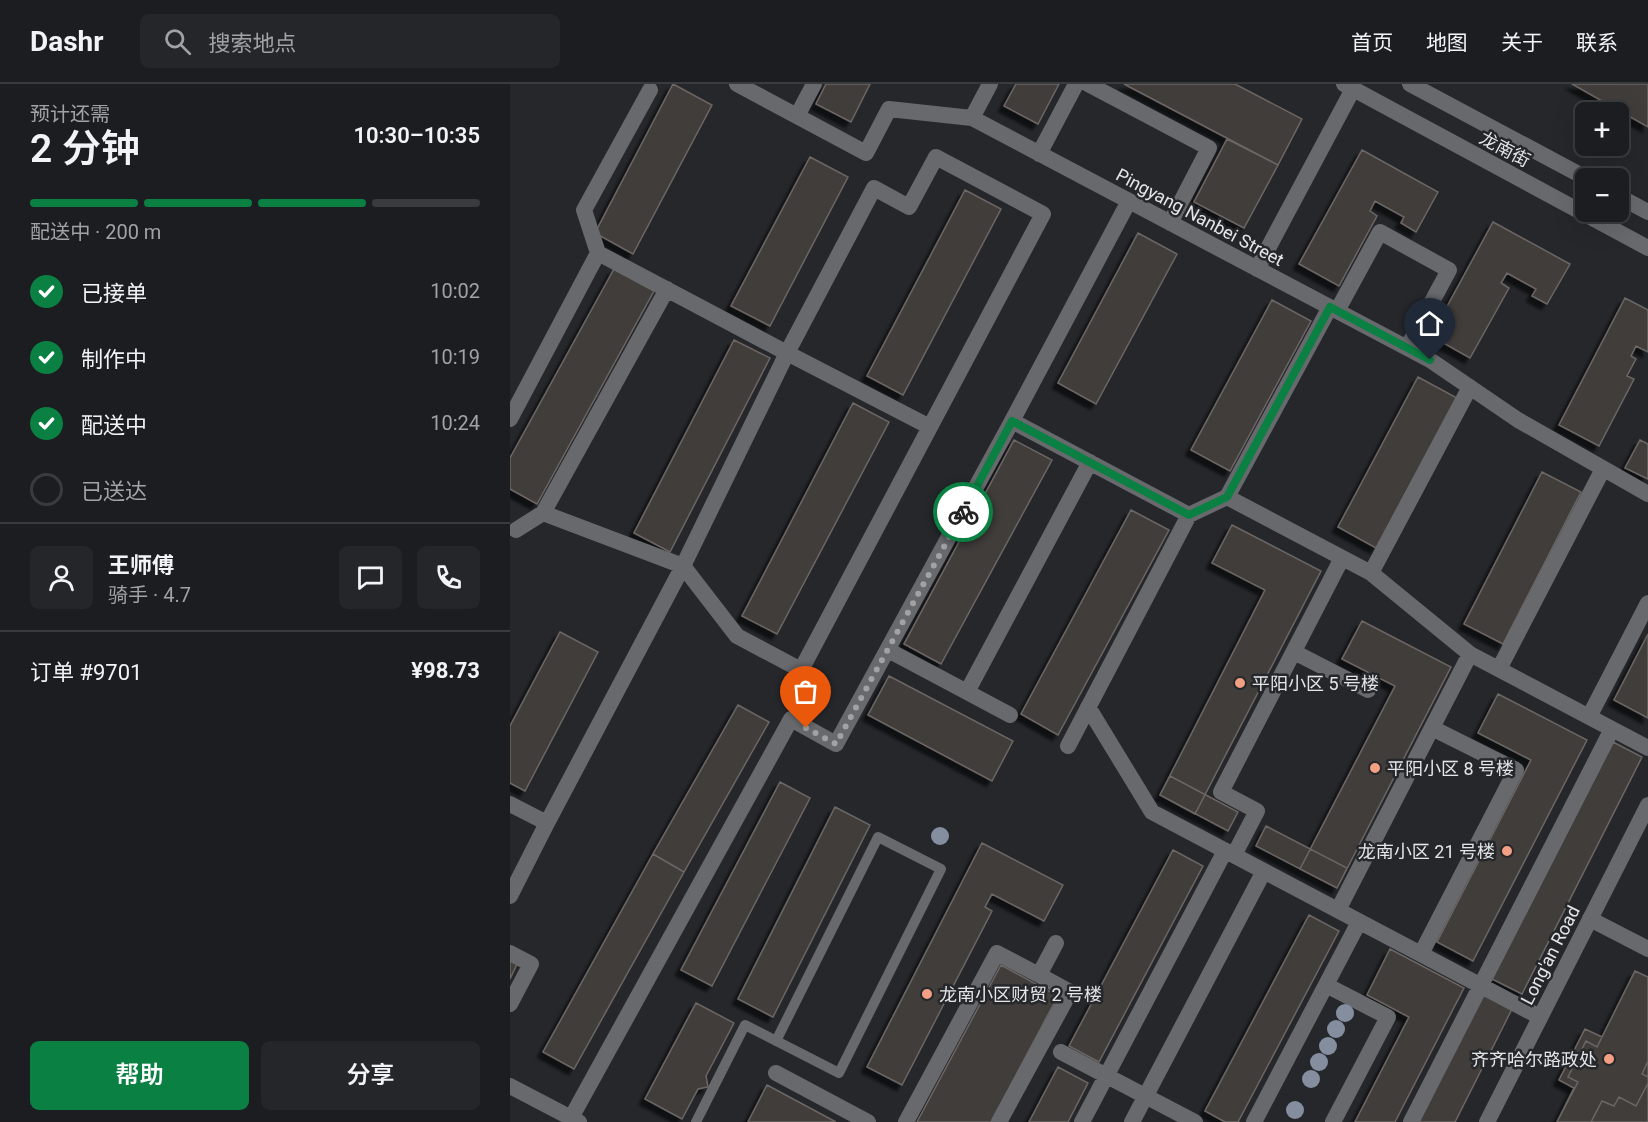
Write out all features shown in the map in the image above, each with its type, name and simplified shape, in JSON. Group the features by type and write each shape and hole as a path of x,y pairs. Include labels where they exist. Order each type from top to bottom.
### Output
{"street":[{"name":"Pingyang Nanbei Street","path":"737,84 866,153 890,109 972,118 1430,360 1518,420 1648,494"},
{"path":"797,116 814,84"},
{"path":"972,118 990,84"},
{"path":"1039,154 1076,84"},
{"path":"1088,84 1209,148 1170,223"},
{"path":"1410,84 1575,172"},
{"path":"1257,269 1348,86"},
{"name":"龙南街","path":"1348,86 1648,248"},
{"path":"650,90 584,210 598,253 930,427"},
{"path":"510,896 683,566 787,353 874,189 909,207 936,157 1043,214 801,670 737,636 683,566 543,513"},
{"path":"510,1086 575,1120 791,719 836,744 1129,201"},
{"path":"1629,202 1648,212"},
{"path":"1068,746 1189,515 1227,497 1380,232 1449,270 1407,348"},
{"path":"510,419 598,253"},
{"path":"512,533 543,513 667,289"},
{"path":"1371,573 1470,387"},
{"path":"1012,421 1189,515"},
{"path":"967,692 1089,462"},
{"path":"1499,669 1604,469"},
{"path":"1227,497 1371,573 1470,654 1648,748"},
{"path":"1082,1122 1230,853 1257,810 1221,792 1342,558"},
{"path":"1589,717 1648,603"},
{"path":"888,650 1010,715"},
{"path":"1293,652 1368,690"},
{"path":"1338,910 1470,654"},
{"path":"1088,707 1152,812 1540,1017"},
{"path":"1421,954 1516,770 1432,728"},
{"path":"1411,1122 1612,729"},
{"path":"510,804 547,823"},
{"name":"Long'an Road","path":"1487,1122 1648,805"},
{"path":"1132,1122 1264,871"},
{"path":"1590,919 1648,949"},
{"path":"1254,1122 1359,922"},
{"path":"1039,975 1056,943"},
{"path":"906,1122 997,952 1070,992 999,1122"},
{"path":"510,953 531,964 510,1004"},
{"path":"1326,985 1388,1017 1333,1122"},
{"path":"1060,1052 1195,1122"},
{"path":"776,1073 868,1122"}],"lane":[{"path":"696,1122 745,1025 776,1041 839,1073 942,869 878,837 776,1041"}],"building":[{"path":"673,84 712,105 633,254 595,233"},
{"path":"826,84 870,84 851,122 816,104"},
{"path":"1016,84 1059,84 1038,124 1004,106"},
{"path":"1124,84 1235,84 1302,119 1278,165"},
{"path":"1572,84 1648,84 1648,127 1629,116 1629,102 1604,102"},
{"path":"1227,139 1278,165 1244,228 1194,202"},
{"path":"1362,150 1438,192 1416,232 1401,223 1404,217 1375,201 1370,211 1377,216 1339,286 1299,264"},
{"path":"810,157 848,177 770,326 731,306"},
{"path":"965,190 1001,209 903,395 867,376"},
{"path":"1493,222 1570,264 1547,304 1532,296 1536,289 1507,273 1501,283 1509,288 1470,358 1431,336"},
{"path":"1138,233 1177,254 1096,404 1058,383"},
{"path":"614,269 654,291 537,504 510,489 510,458"},
{"path":"1625,298 1648,310 1648,352 1636,346 1631,356 1636,359 1627,376 1634,379 1599,446 1559,425"},
{"path":"1272,300 1311,321 1230,471 1191,450"},
{"path":"734,340 770,358 670,552 634,533"},
{"path":"1418,377 1457,398 1376,548 1338,527"},
{"path":"853,403 889,422 777,634 742,616"},
{"path":"1014,440 1052,460 941,664 904,644"},
{"path":"1640,440 1648,444 1648,479 1625,468"},
{"path":"1542,472 1581,492 1503,644 1464,624"},
{"path":"1131,510 1169,530 1058,735 1021,714"},
{"name":"平阳小区 5 号楼","path":"1232,525 1321,571 1195,814 1160,795 1265,590 1212,563"},
{"name":"平阳小区 8 号楼","path":"1362,621 1451,667 1337,888 1300,869 1395,686 1342,659"},
{"path":"560,632 598,652 525,791 510,783 510,726"},
{"path":"1648,634 1648,718 1614,700"},
{"path":"889,676 1013,741 992,781 868,715"},
{"name":"龙南小区 21 号楼","path":"1498,694 1587,740 1473,961 1437,942 1531,760 1478,733"},
{"path":"738,705 769,722 684,872 653,854"},
{"path":"1613,742 1642,757 1522,994 1492,979"},
{"path":"1170,776 1238,812 1228,831 1160,795"},
{"path":"780,782 810,798 712,986 681,970"},
{"path":"835,807 870,825 773,1017 738,999"},
{"path":"1266,826 1347,868 1337,888 1256,846"},
{"name":"龙南小区财贸 2 号楼","path":"982,843 1063,885 1044,921 992,894 985,907 992,911 902,1085 867,1067"},
{"path":"1173,850 1203,866 1099,1062 1069,1046"},
{"path":"653,854 684,872 574,1069 543,1052"},
{"path":"1309,915 1339,931 1238,1122 1225,1122 1205,1111"},
{"path":"1390,949 1464,988 1395,1122 1355,1122 1409,1017 1367,995"},
{"path":"510,960 517,964 510,979"},
{"path":"1001,965 1058,996 991,1122 917,1122"},
{"name":"齐齐哈尔路政处","path":"1635,971 1648,977 1648,1122 1557,1122 1574,1088 1559,1080 1585,1029 1602,1037"},
{"name":"齐齐哈尔路政处","path":"1635,971 1648,977 1648,1061 1642,1074 1648,1077 1648,1083 1636,1106 1619,1097 1614,1106 1602,1101 1591,1122 1557,1122 1578,1082 1568,1077 1586,1041 1597,1047"},
{"path":"1483,994 1512,1009 1455,1122 1419,1122"},
{"path":"696,1003 734,1023 706,1076 708,1087 698,1089 682,1119 645,1099"},
{"path":"1648,1061 1648,1077 1642,1074"},
{"path":"1058,1067 1088,1083 1068,1122 1029,1122"},
{"path":"767,1085 836,1122 748,1122"}],"way so far":[{"path":"806,728 836,744 963,512"}],"place":[{"name":"平阳小区 5 号楼","path":"1240,683"},
{"name":"平阳小区 8 号楼","path":"1375,768"},
{"name":"龙南小区 21 号楼","path":"1507,851"},
{"name":"龙南小区财贸 2 号楼","path":"927,994"},
{"name":"齐齐哈尔路政处","path":"1609,1059"}],"route":[{"path":"963,512 1012,421 1189,515 1227,497 1330,307 1430,360"}]}
